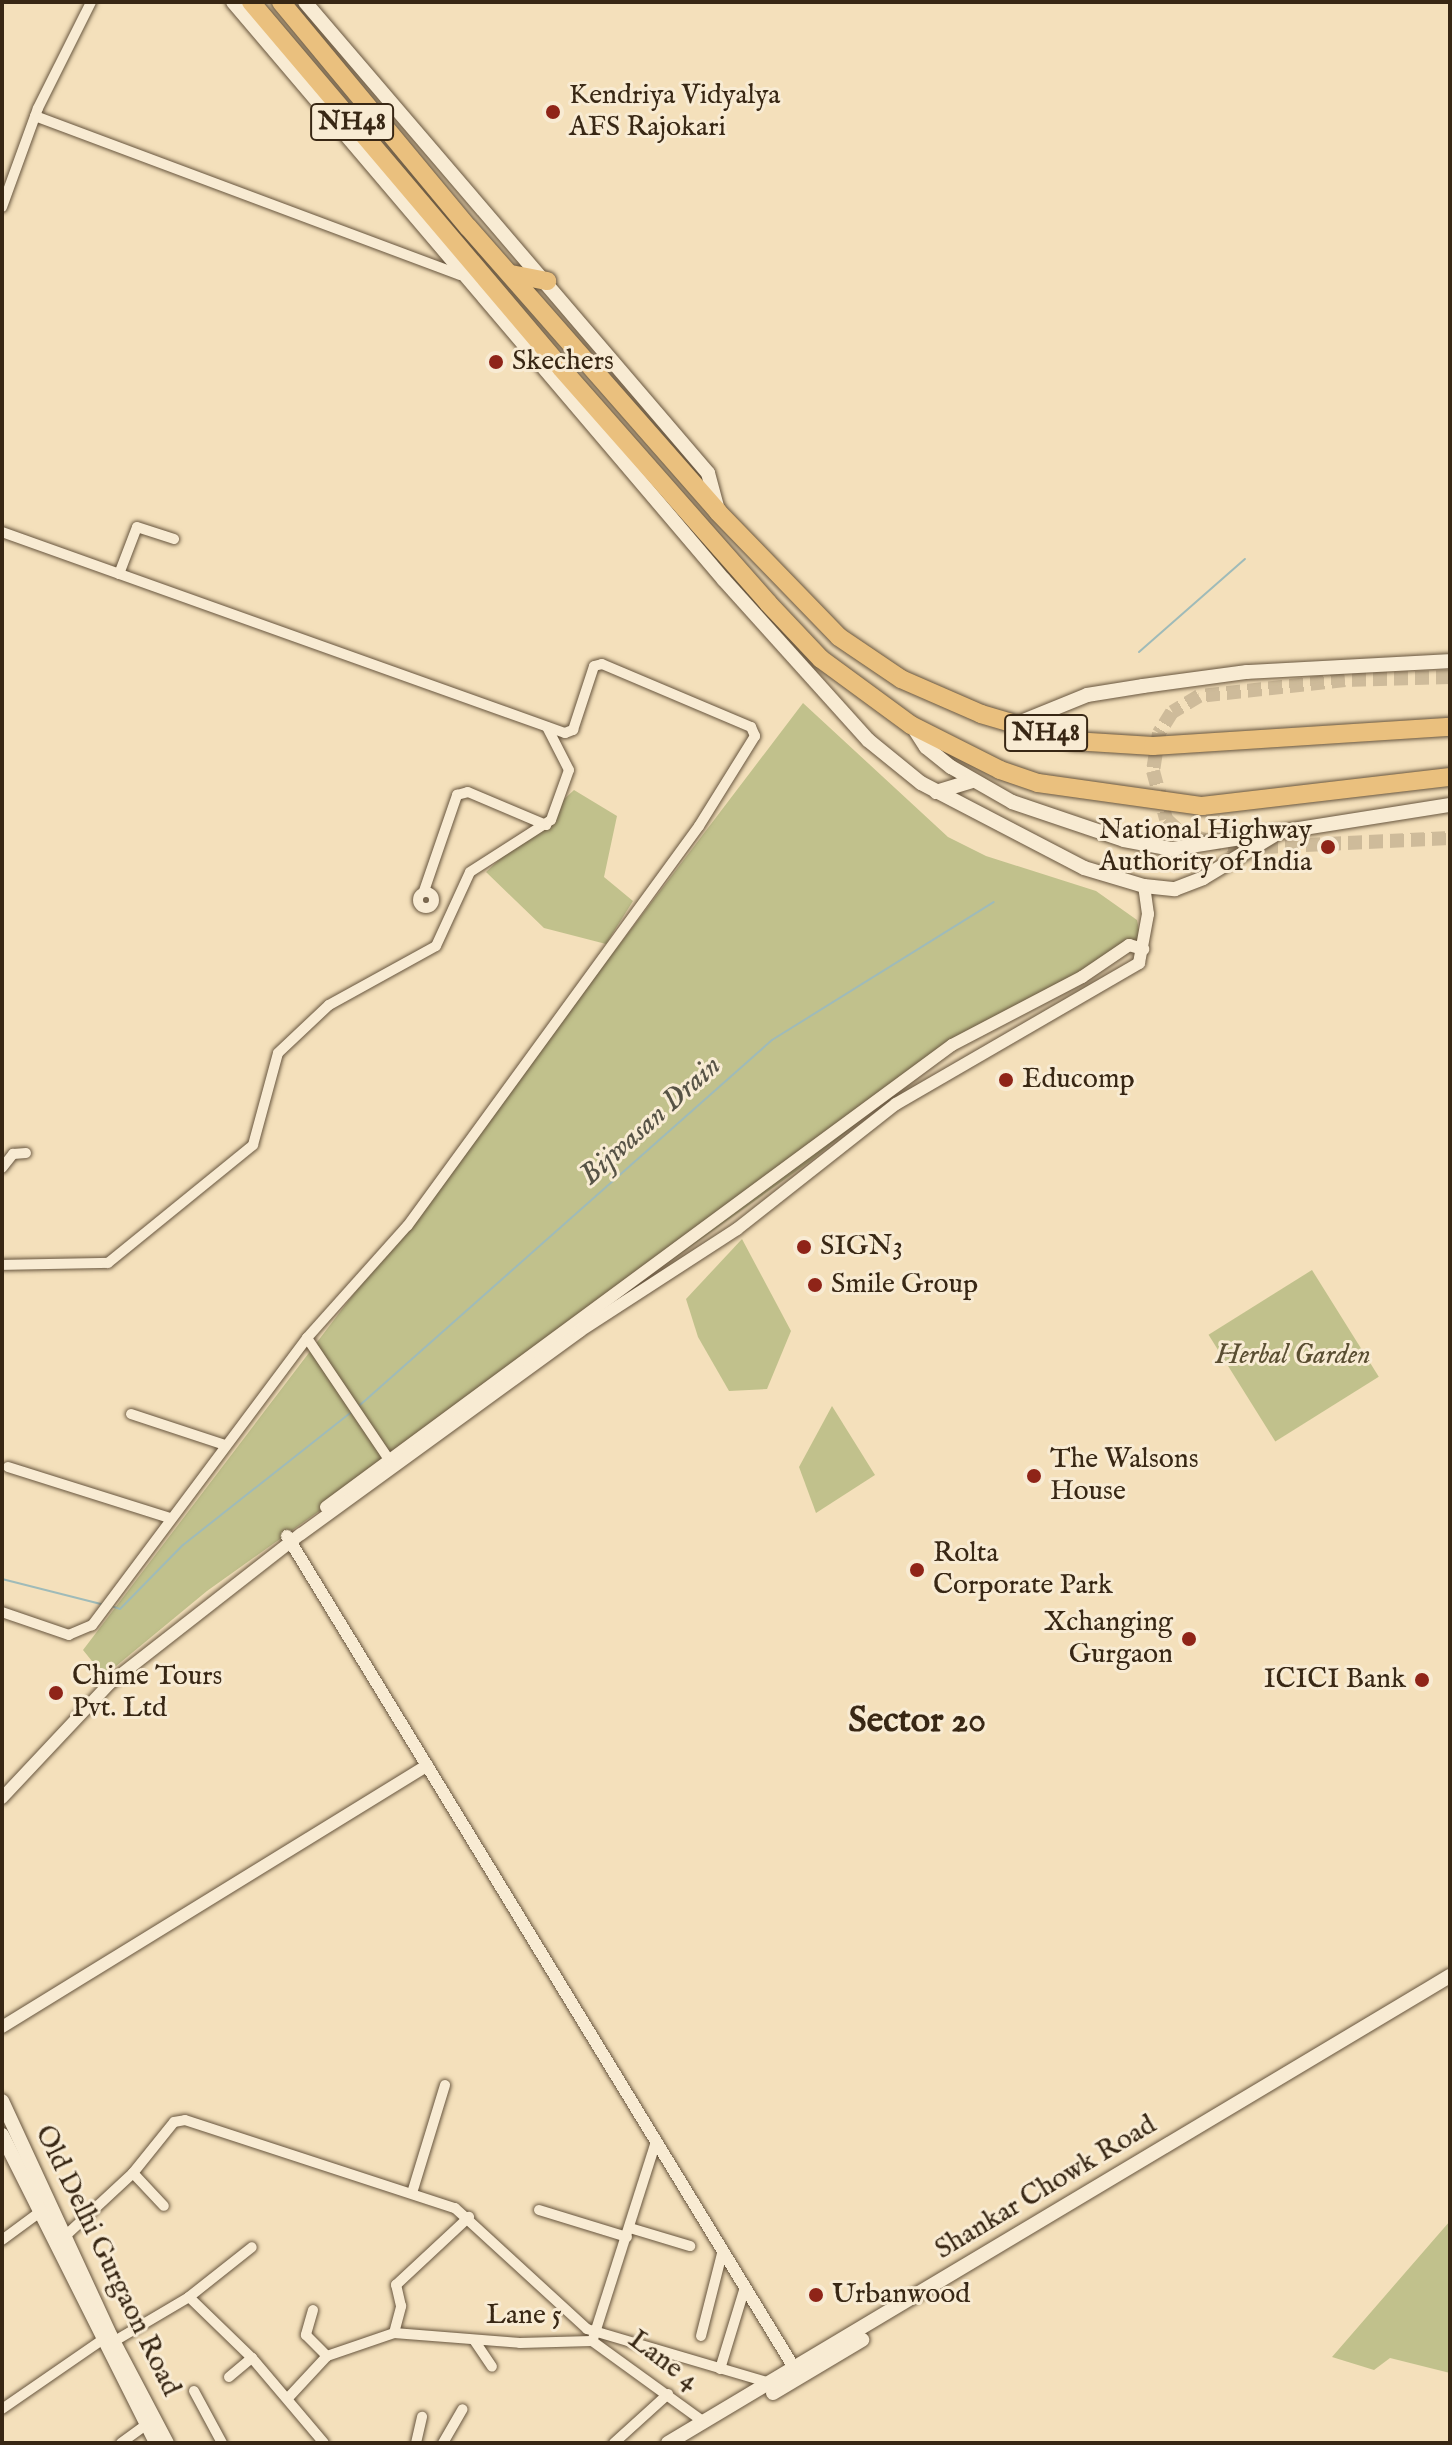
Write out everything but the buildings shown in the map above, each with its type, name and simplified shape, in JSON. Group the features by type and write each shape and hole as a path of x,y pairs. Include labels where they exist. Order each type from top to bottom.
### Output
{"highway":[{"name":"NH48","path":"251,2 551,357 768,603 821,659 911,725 1000,770 1038,783 1202,806 1450,777"},
{"name":"NH48","path":"281,2 718,512 839,637 901,679 1016,724 1073,741 1153,746 1450,727"},
{"path":"511,274 547,281"}],"main road":[{"path":"233,2 460,275 868,740 936,792 1073,862 1144,886 1175,889 1203,878 1279,832"},
{"path":"305,2 547,281 708,473 718,512"},
{"path":"1016,724 1087,695 1143,686 1247,672 1450,661"},
{"path":"911,725 926,747 971,781 1083,827 1172,849 1450,805"},
{"path":"936,792 971,781"},
{"name":"Shankar Chowk Road","path":"686,2443 1450,1976"},
{"name":"Shankar Chowk Road","path":"668,2443 771,2384 798,2373 1450,1983"},
{"name":"Old Delhi Gurgaon Road","path":"2,2101 60,2241 156,2443"},
{"name":"Old Delhi Gurgaon Road","path":"2,2135 40,2212 60,2241"},
{"name":"Old Delhi Gurgaon Road","path":"108,2339 167,2443"}],"street":[{"path":"2,207 35,116 91,2"},
{"path":"35,116 460,275"},
{"path":"119,574 137,527 174,539"},
{"path":"2,532 547,727 573,730 592,671 602,664 751,727 755,736 699,826 407,1226 307,1338 92,1625 78,1633 53,1631 2,1612"},
{"path":"2,1265 100,1266 173,1214 258,1139 274,1061 285,1045 337,1000 436,946 470,872 546,825 555,813 569,770 547,727"},
{"path":"424,891 457,795 468,792 546,825"},
{"path":"2,1789 98,1686 289,1539 580,1331 737,1229 896,1104 1139,963 1143,949 1144,886"},
{"path":"2,1798 110,1683 388,1458 952,1045 1082,977 1122,949 1134,945 1143,949"},
{"path":"2,1168 13,1154 26,1153"},
{"path":"307,1338 388,1458"},
{"path":"131,1414 225,1445"},
{"path":"8,1467 170,1518"},
{"path":"289,1539 798,2373"},
{"path":"2,2027 427,1766"},
{"path":"412,2193 445,2085"},
{"path":"60,2241 133,2173 174,2122 185,2120 412,2193 469,2217 396,2285 401,2306 394,2333"},
{"path":"594,2337 656,2141"},
{"path":"133,2173 164,2206"},
{"path":"539,2210 690,2246"},
{"path":"2,2240 40,2212"},
{"name":"Lane 4","path":"469,2217 540,2290 594,2337 704,2422"},
{"path":"2,2409 108,2339 189,2297 252,2247"},
{"path":"701,2336 723,2250"},
{"path":"720,2369 745,2287"},
{"path":"189,2297 252,2358 324,2443"},
{"path":"313,2310 306,2335 327,2356"},
{"name":"Lane 5","path":"288,2398 327,2356 394,2333 474,2340 594,2337 771,2384"},
{"path":"474,2340 492,2367"},
{"path":"229,2377 252,2358"},
{"path":"194,2391 222,2443"},
{"path":"614,2443 668,2394"},
{"path":"443,2443 463,2409"},
{"path":"416,2443 422,2417"},
{"path":"121,2443 146,2425"}],"green space":[{"path":"803,703 948,837 986,856 1096,891 1137,920 1142,945 933,1062 812,1160 207,1591 104,1676 83,1650"},
{"path":"574,790 617,816 604,877 633,901 606,944 544,928 486,872"},
{"path":"742,1239 791,1331 767,1389 729,1391 698,1337 686,1299"},
{"name":"Herbal Garden","path":"1312,1270 1379,1377 1275,1442 1209,1335"},
{"path":"832,1406 875,1475 816,1513 799,1467"},
{"path":"1450,2221 1450,2373 1390,2358 1374,2370 1332,2357"}],"waterway":[{"name":"Bijwasan Drain","path":"1139,652 1245,559"},
{"name":"Bijwasan Drain","path":"360,1405 772,1040 994,902"},
{"name":"Bijwasan Drain","path":"114,1607 120,1609 183,1545 350,1413"},
{"name":"Bijwasan Drain","path":"2,1579 101,1604"}],"tunnel":[{"path":"1450,677 1345,680 1199,696 1172,712 1159,733 1153,771 1166,819 1179,831 1208,841 1243,848 1450,838"}],"place":[{"name":"Kendriya Vidyalya AFS Rajokari","path":"553,112"},
{"name":"Skechers","path":"496,362"},
{"name":"National Highway Authority of India","path":"1328,847"},
{"name":"Educomp","path":"1006,1080"},
{"name":"SIGN3","path":"804,1247"},
{"name":"Smile Group","path":"815,1285"},
{"name":"The Walsons House","path":"1034,1476"},
{"name":"Rolta Corporate Park","path":"917,1570"},
{"name":"Xchanging Gurgaon","path":"1189,1639"},
{"name":"ICICI Bank","path":"1422,1680"},
{"name":"Chime Tours Pvt. Ltd","path":"56,1693"},
{"name":"Urbanwood","path":"816,2295"}],"district":[{"name":"Sector 20","path":"917,1722"}]}
